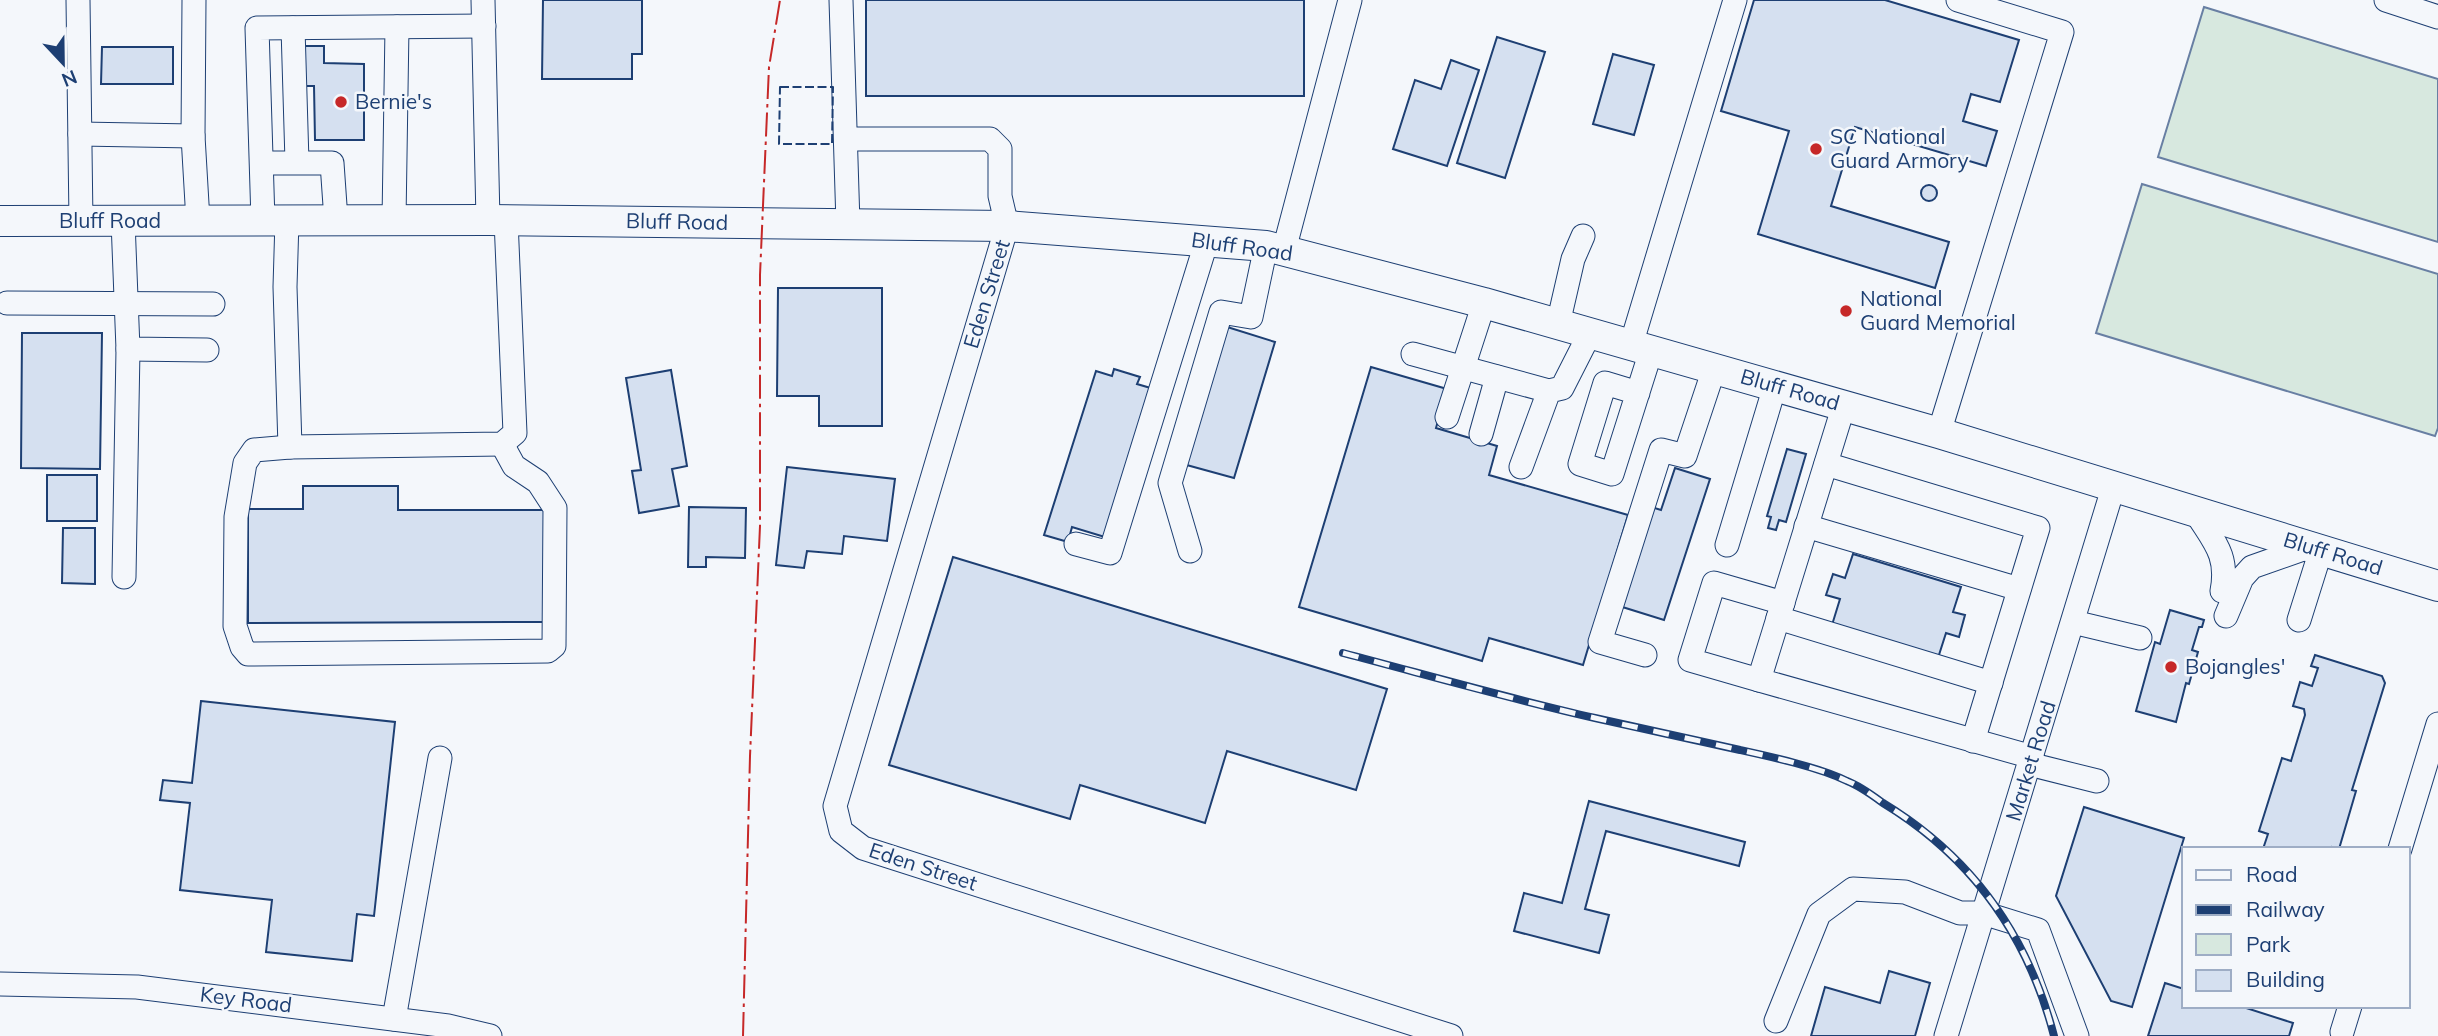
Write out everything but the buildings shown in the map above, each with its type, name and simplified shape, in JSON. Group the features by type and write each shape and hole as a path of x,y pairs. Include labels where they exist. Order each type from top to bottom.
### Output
{"main road":[{"name":"Bluff Road","path":"0,221 497,220 1007,226 1208,240 1275,248 1484,303 1844,405 2114,485 2438,586"}],"street":[{"path":"78,0 81,221"},
{"path":"194,0 193,136 198,220"},
{"path":"483,0 497,220 515,433 502,444 290,447 254,450 244,463 236,517 235,626 242,647 248,654 548,651 554,646 555,508 538,482 514,467 502,444"},
{"path":"841,0 848,224"},
{"path":"1191,551 1170,483 1221,312 1251,317 1275,248 1350,0"},
{"path":"1638,393 1641,348 1734,0"},
{"path":"1939,433 2062,32 1958,0"},
{"path":"2386,0 2438,18"},
{"path":"290,447 285,287 275,220 262,163 257,28 484,26"},
{"path":"293,27 297,162"},
{"path":"394,220 397,27"},
{"path":"80,134 193,136"},
{"path":"846,139 990,139 1000,149 1000,196 1007,226"},
{"path":"262,163 332,163 336,220"},
{"path":"123,221 128,349 124,577"},
{"name":"Eden Street","path":"1007,226 835,806 841,831 863,848 1451,1036"},
{"path":"1558,324 1573,259 1583,236"},
{"path":"1076,544 1110,553 1208,240"},
{"path":"7,303 213,304"},
{"path":"1447,417 1484,303"},
{"path":"1413,354 1549,391 1562,388 1590,333"},
{"path":"128,349 207,350"},
{"path":"1645,655 1600,642 1661,450 1685,457 1714,369"},
{"path":"1481,434 1497,377"},
{"path":"1727,545 1775,386"},
{"path":"1521,467 1549,391"},
{"path":"1759,680 1844,405"},
{"path":"1826,464 2038,528 1973,741"},
{"name":"Market Road","path":"1946,1036 2114,485"},
{"path":"2195,511 2223,558 2225,575 2222,591"},
{"path":"1806,526 2018,589"},
{"path":"2225,616 2247,571 2258,563 2315,549 2299,620"},
{"path":"1991,683 1780,610 1713,583 1690,660 1973,741 2097,781"},
{"path":"2073,622 2140,638"},
{"path":"2401,847 2438,724"},
{"path":"394,1019 440,758"},
{"path":"1776,1021 1819,914 1853,889 1905,892 1960,914 1983,913 2038,930 2077,1036"},
{"name":"Key Road","path":"0,984 137,986 448,1026 490,1036"},
{"path":"2342,1032 2349,1008"}],"green space":[{"path":"2204,7 2438,79 2438,242 2158,157"},
{"path":"2142,184 2438,274 2438,428 2435,436 2096,333"}],"railway":[{"path":"1343,653 1564,711 1795,763 1857,785 1915,824 1944,848 1992,902 2029,965 2054,1036"}],"fence":[{"path":"780,87 833,87 832,144 779,144 780,87"}],"power":[{"path":"743,1036 750,756 760,526 760,275 769,67 780,0"}],"place":[{"name":"Bernie's","path":"341,102"},
{"name":"SC National Guard Armory","path":"1816,149"},
{"name":"National Guard Memorial","path":"1846,311"},
{"name":"Bojangles'","path":"2171,667"}]}
